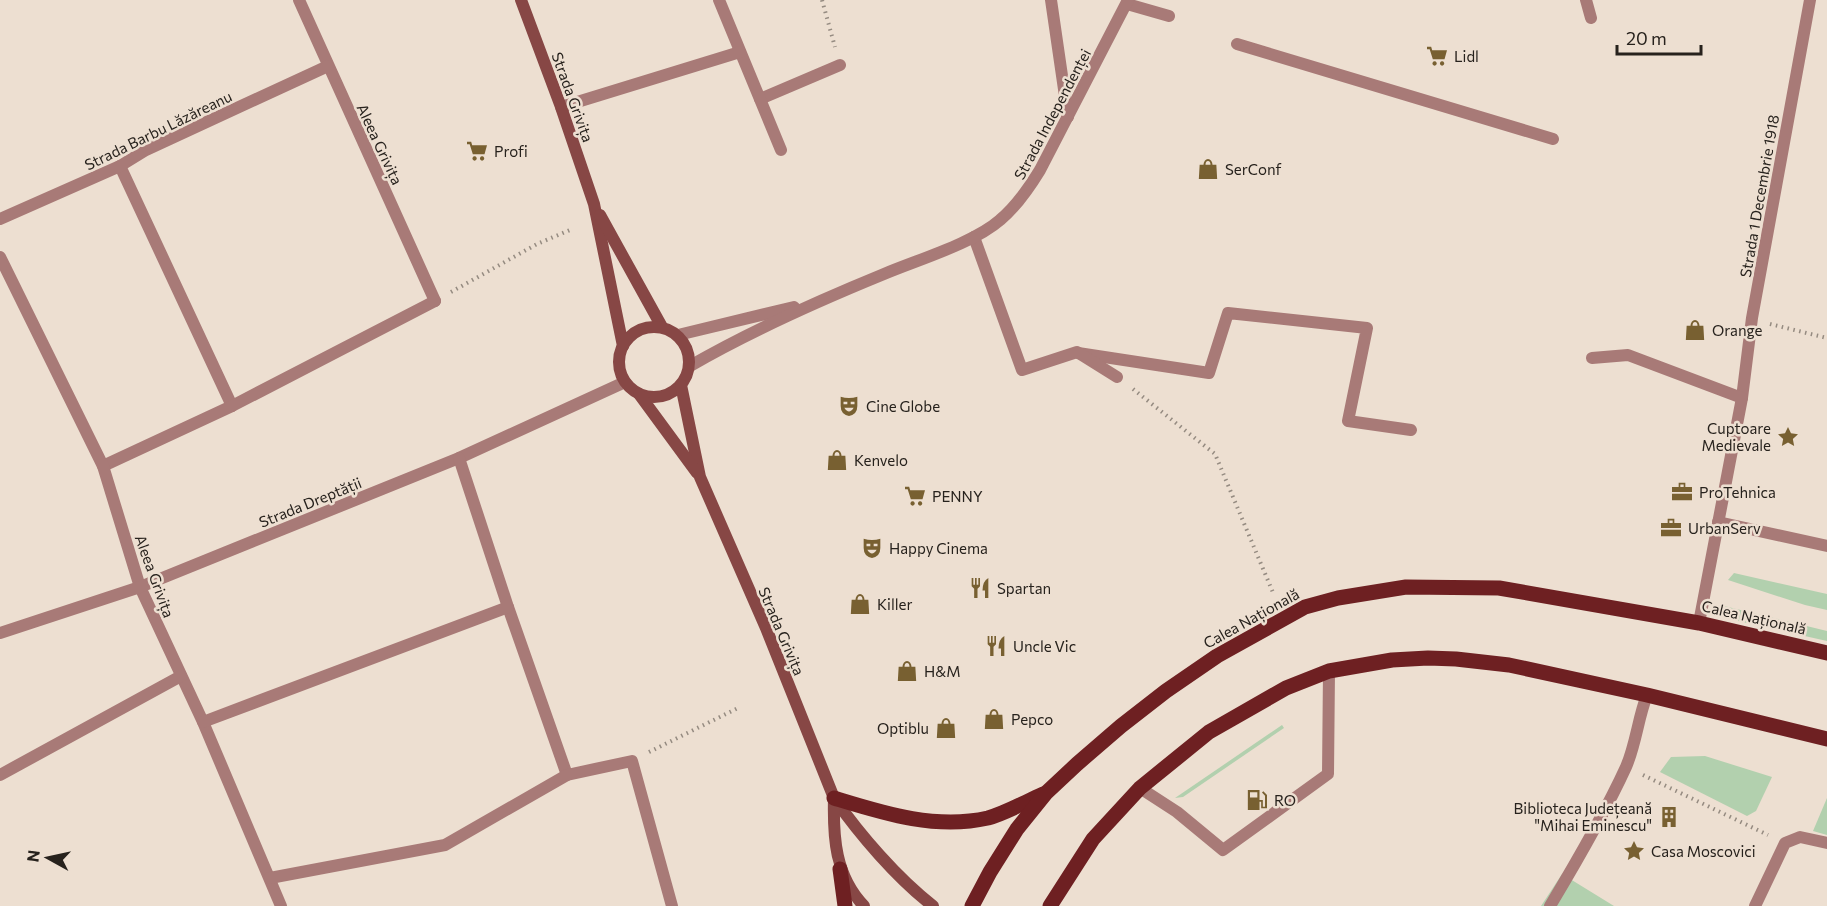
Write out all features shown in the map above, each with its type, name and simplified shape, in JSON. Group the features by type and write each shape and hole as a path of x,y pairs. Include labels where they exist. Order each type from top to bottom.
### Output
{"main road":[{"name":"Strada Grivița","path":"521,0 594,204 622,346"},
{"name":"Strada Grivița","path":"594,204 662,327"},
{"path":"650,326 662,327 678,335 689,354 690,366 681,385 662,397 650,398 639,394 625,382 620,370 619,358 622,346 630,336 650,326"},
{"name":"Strada Grivița","path":"681,385 700,477 766,628 834,798 851,823 875,850 933,906"},
{"name":"Strada Grivița","path":"639,394 700,477"},
{"name":"Calea Națională","path":"972,906 1006,847 1046,793 1121,726 1166,691 1217,656 1305,607 1338,598 1406,587 1499,588 1700,622 1827,653"},
{"path":"1050,906 1094,839 1140,788 1209,732 1286,688 1329,671 1392,660 1456,659 1509,665 1647,695 1827,739"},
{"path":"834,798 873,810 919,820 956,823 990,817 1046,793"},
{"name":"Strada Grivița","path":"834,798 833,835 840,869 864,906"},
{"path":"840,869 845,906"}],"street":[{"name":"Aleea Grivița","path":"299,0 435,301"},
{"path":"719,0 781,150"},
{"path":"1051,0 1068,117"},
{"path":"1586,0 1590,18"},
{"name":"Strada 1 Decembrie 1918","path":"1700,622 1742,398 1752,318 1810,0"},
{"path":"1128,2 1169,16"},
{"name":"Strada Independenței","path":"690,366 722,347 821,300 974,237 1000,221 1024,196 1040,170 1128,2"},
{"path":"1237,44 1553,140"},
{"path":"561,107 740,52"},
{"path":"760,99 840,65"},
{"name":"Strada Barbu Lăzăreanu","path":"0,219 120,166 146,150 328,66"},
{"path":"120,166 232,406"},
{"path":"974,237 1022,370 1077,352 1209,373 1228,313 1367,328 1348,422 1412,430"},
{"name":"Aleea Grivița","path":"0,257 103,466 140,587 203,722 282,906"},
{"name":"Strada Independenței","path":"678,335 821,300"},
{"path":"103,466 232,406 435,301"},
{"path":"1077,352 1117,376"},
{"path":"1592,358 1628,355 1742,398"},
{"name":"Strada Dreptății","path":"0,633 140,587 459,458 625,382"},
{"path":"459,458 567,775"},
{"path":"1718,522 1827,546"},
{"path":"203,722 508,607"},
{"path":"1140,788 1177,812 1223,850 1328,774 1329,671"},
{"path":"0,775 181,676"},
{"path":"1550,906 1603,813 1627,764 1647,695"},
{"path":"270,878 445,845 567,775 632,761 672,906"},
{"path":"1755,906 1785,843 1800,837 1827,843"}],"path":[{"path":"822,0 840,65"},
{"path":"435,301 537,244 570,230"},
{"path":"1752,318 1781,329 1827,338"},
{"path":"1117,376 1215,454 1274,595"},
{"path":"632,761 740,706"},
{"path":"1627,764 1641,774 1785,843"}],"green space":[{"path":"1734,573 1827,594 1827,610 1728,580"},
{"path":"1724,606 1827,631 1827,641 1725,618"},
{"path":"1282,725 1284,728 1183,797 1175,798"},
{"path":"1705,756 1772,777 1756,811 1747,816 1660,772 1671,757"},
{"path":"1827,798 1827,835 1813,831"},
{"path":"1562,874 1614,906 1541,906"}],"place":[{"name":"Lidl","path":"1437,56"},
{"name":"Profi","path":"477,151"},
{"name":"SerConf","path":"1208,169"},
{"name":"Orange","path":"1695,330"},
{"name":"Cine Globe","path":"849,406"},
{"name":"Cuptoare Medievale","path":"1788,437"},
{"name":"Kenvelo","path":"837,460"},
{"name":"ProTehnica","path":"1682,492"},
{"name":"PENNY","path":"915,496"},
{"name":"UrbanServ","path":"1671,528"},
{"name":"Happy Cinema","path":"872,548"},
{"name":"Spartan","path":"980,588"},
{"name":"Killer","path":"860,604"},
{"name":"Uncle Vic","path":"996,646"},
{"name":"H&M","path":"907,671"},
{"name":"Pepco","path":"994,719"},
{"name":"Optiblu","path":"946,728"},
{"name":"RO","path":"1257,800"},
{"name":"Biblioteca Județeană \"Mihai Eminescu\"","path":"1669,817"},
{"name":"Casa Moscovici","path":"1634,851"}]}
